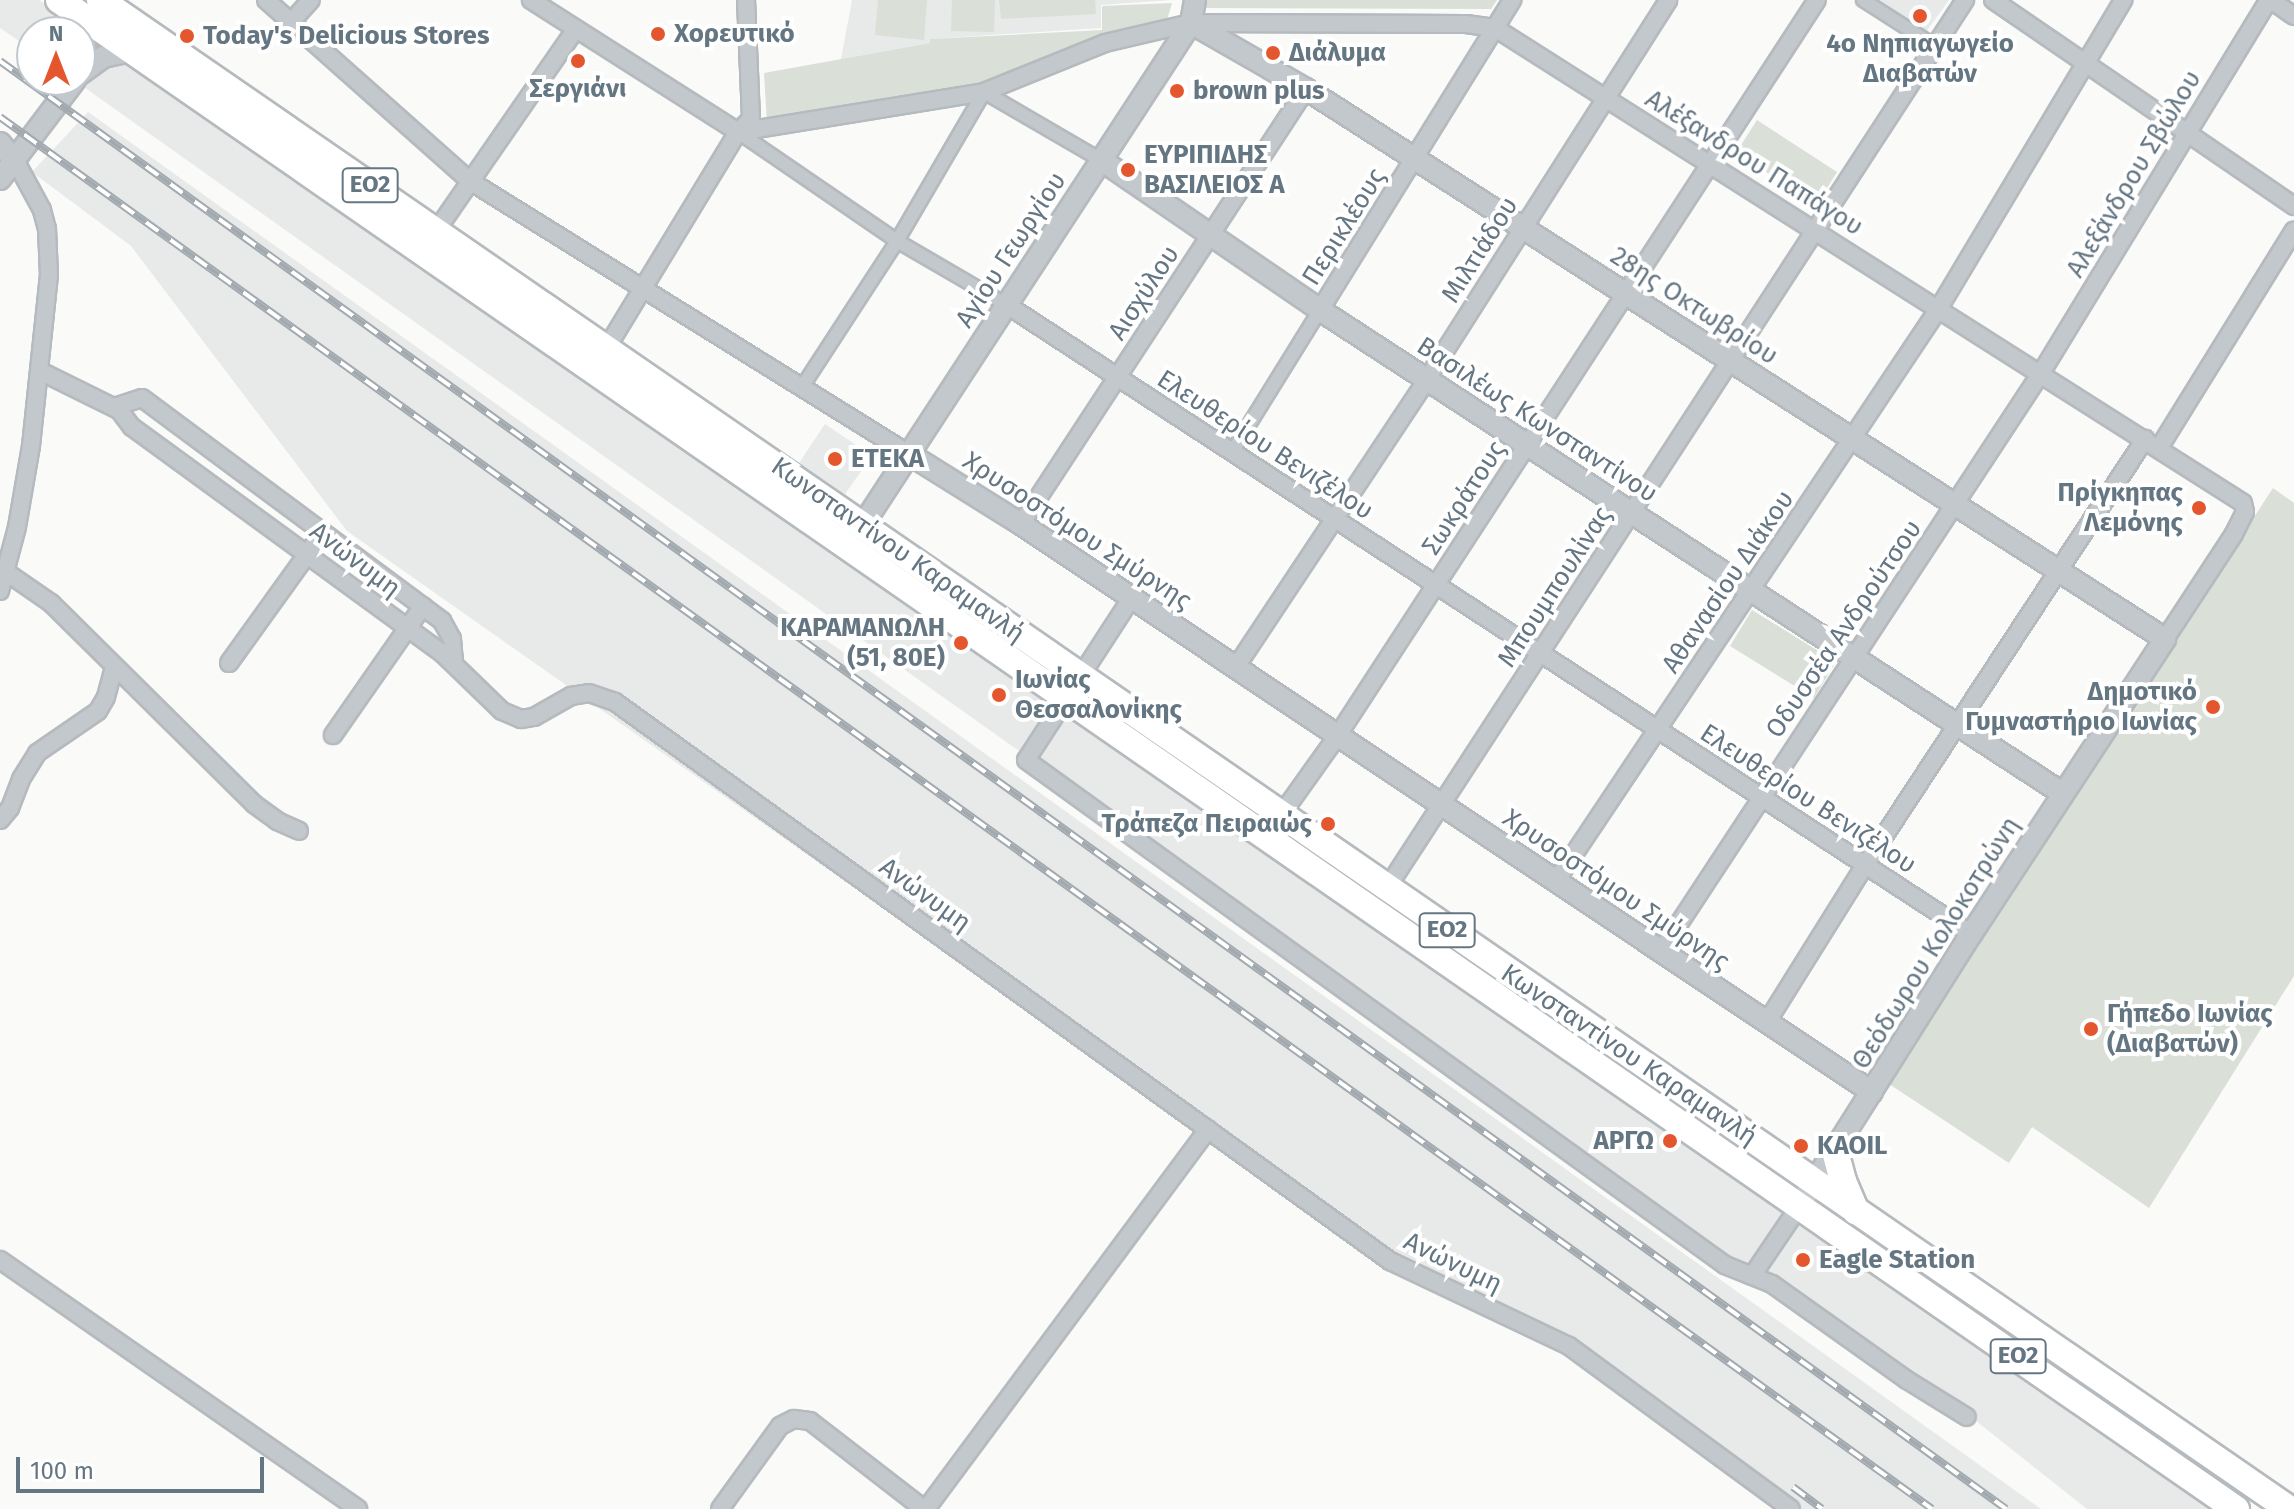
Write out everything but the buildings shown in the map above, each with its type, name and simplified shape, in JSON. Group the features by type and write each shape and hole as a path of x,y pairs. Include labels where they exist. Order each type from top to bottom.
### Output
{"main road":[{"name":"Κωνσταντίνου Καραμανλή","path":"59,0 91,9 436,231 862,526 1073,687 1281,815 2289,1509"},
{"name":"Κωνσταντίνου Καραμανλή","path":"91,9 131,51 1073,687 1800,1205 2236,1509"},
{"path":"1835,1151 1856,1211"}],"street":[{"name":"Χρυσοστόμου Σμύρνης","path":"266,0 357,84 470,181 1021,524 1872,1092"},
{"path":"292,21 311,0"},
{"name":"Ελευθερίου Βενιζέλου","path":"531,0 738,132 897,241 1007,305 1971,934"},
{"path":"606,349 738,132 751,119 746,0"},
{"name":"Αγίου Γεωργίου","path":"862,526 1191,23 1195,0"},
{"name":"Περικλέους","path":"1232,452 1512,0"},
{"name":"Μιλτιάδου","path":"1236,667 1427,379 1668,0"},
{"name":"Σωκράτους","path":"1281,815 1338,735 1817,0"},
{"path":"1863,0 1935,46"},
{"name":"Μπουμπουλίνας","path":"1387,888 1965,0"},
{"path":"1993,0 2294,206"},
{"name":"Αθανασίου Διάκου","path":"1556,881 1939,308 2123,0"},
{"path":"2270,0 2294,16"},
{"name":"Αλεξάνδρου Σβώλου","path":"2041,373 2270,0"},
{"name":"Αλέξανδρου Παπάγου","path":"738,132 984,92 1105,43 1191,23 1466,24 1495,28 2243,503 2245,512 2234,534 2165,639"},
{"name":"28ης Οκτωβρίου","path":"1191,23 1306,89 2165,639"},
{"path":"436,231 575,30"},
{"path":"96,61 131,51"},
{"name":"Αισχύλου","path":"1021,524 1306,89"},
{"path":"802,387 897,241 984,92"},
{"name":"Βασιλέως Κωνσταντίνου","path":"984,92 1101,160 1212,233 1320,310 1855,655 2062,793"},
{"path":"0,179 63,96"},
{"path":"0,143 36,195 47,229 49,276 22,505 0,591"},
{"path":"1767,1022 2057,569 2152,443 2294,230"},
{"name":"Ανώνυμη","path":"40,371 114,407 132,427 454,664 502,711 521,719 534,717 571,696 589,693 615,702 1390,1261 1569,1346 1791,1509"},
{"name":"Οδυσσέα Ανδρούτσου","path":"1661,951 2041,373"},
{"path":"114,407 142,398 423,606 442,621 452,639 454,664"},
{"path":"229,663 323,532"},
{"path":"6,572 51,603 254,804 277,821 299,831"},
{"path":"1132,597 1026,760 1725,1265 1772,1284 1907,1380 1967,1417"},
{"path":"333,735 423,606"},
{"name":"Θεόδωρου Κολοκοτρώνη","path":"1752,1276 2062,793 2165,639"},
{"path":"0,820 10,808 21,779 37,753 98,711 106,697 114,668"},
{"path":"720,1509 780,1426 794,1419 810,1421 925,1509 1208,1129"},
{"path":"0,1260 358,1509"}],"shaded area":[{"path":"0,0 39,0 62,16 16,16 16,39 0,28"},
{"path":"852,0 1172,0 1101,5 1101,28 931,39 930,43 841,59"},
{"path":"878,0 927,0 924,40 875,35"},
{"path":"952,0 995,0 994,32 951,31"},
{"path":"999,0 1095,0 1096,14 1001,19"},
{"path":"1207,0 1497,0 1491,9 1205,8"},
{"name":"4ο Νηπιαγωγείο Διαβατών","path":"1880,0 1949,0 1926,32"},
{"path":"1172,3 1167,20 982,85 767,123 764,73 930,43 930,39 1102,30 1102,6"},
{"path":"96,40 2215,1509 2087,1509 1971,1417 1741,1270 1129,829 96,96"},
{"path":"88,112 2041,1509 1788,1509 1567,1340 1392,1266 347,531 131,246 32,172"},
{"path":"1757,120 1837,172 1817,204 1736,153"},
{"name":"ΕΤΕΚΑ","path":"825,424 872,456 845,494 799,463"},
{"name":"Γήπεδο Ιωνίας (Διαβατών)","path":"2273,488 2294,503 2294,976 2149,1208 2032,1127 2009,1163 1886,1082"},
{"path":"1752,610 1836,662 1814,698 1730,646"}],"railway":[{"path":"0,61 2006,1509"},
{"path":"0,117 1932,1509"},
{"path":"1793,1487 1822,1509"}],"place":[{"name":"4ο Νηπιαγωγείο Διαβατών","path":"1920,16"},
{"name":"Χορευτικό","path":"658,34"},
{"name":"Today's Delicious Stores","path":"187,36"},
{"name":"Διάλυμα","path":"1273,53"},
{"name":"Σεργιάνι","path":"578,61"},
{"name":"brown plus","path":"1177,91"},
{"name":"ΕΥΡΙΠΙΔΗΣ ΒΑΣΙΛΕΙΟΣ Α","path":"1128,170"},
{"name":"ΕΤΕΚΑ","path":"835,459"},
{"name":"Πρίγκηπας Λεμόνης","path":"2199,508"},
{"name":"ΚΑΡΑΜΑΝΩΛΗ (51, 80Ε)","path":"961,643"},
{"name":"Ιωνίας Θεσσαλονίκης","path":"999,695"},
{"name":"Δημοτικό Γυμναστήριο Ιωνίας","path":"2213,707"},
{"name":"Τράπεζα Πειραιώς","path":"1328,824"},
{"name":"Γήπεδο Ιωνίας (Διαβατών)","path":"2091,1029"},
{"name":"ΑΡΓΩ","path":"1670,1141"},
{"name":"KAOIL","path":"1801,1146"},
{"name":"Eagle Station","path":"1803,1260"}]}
